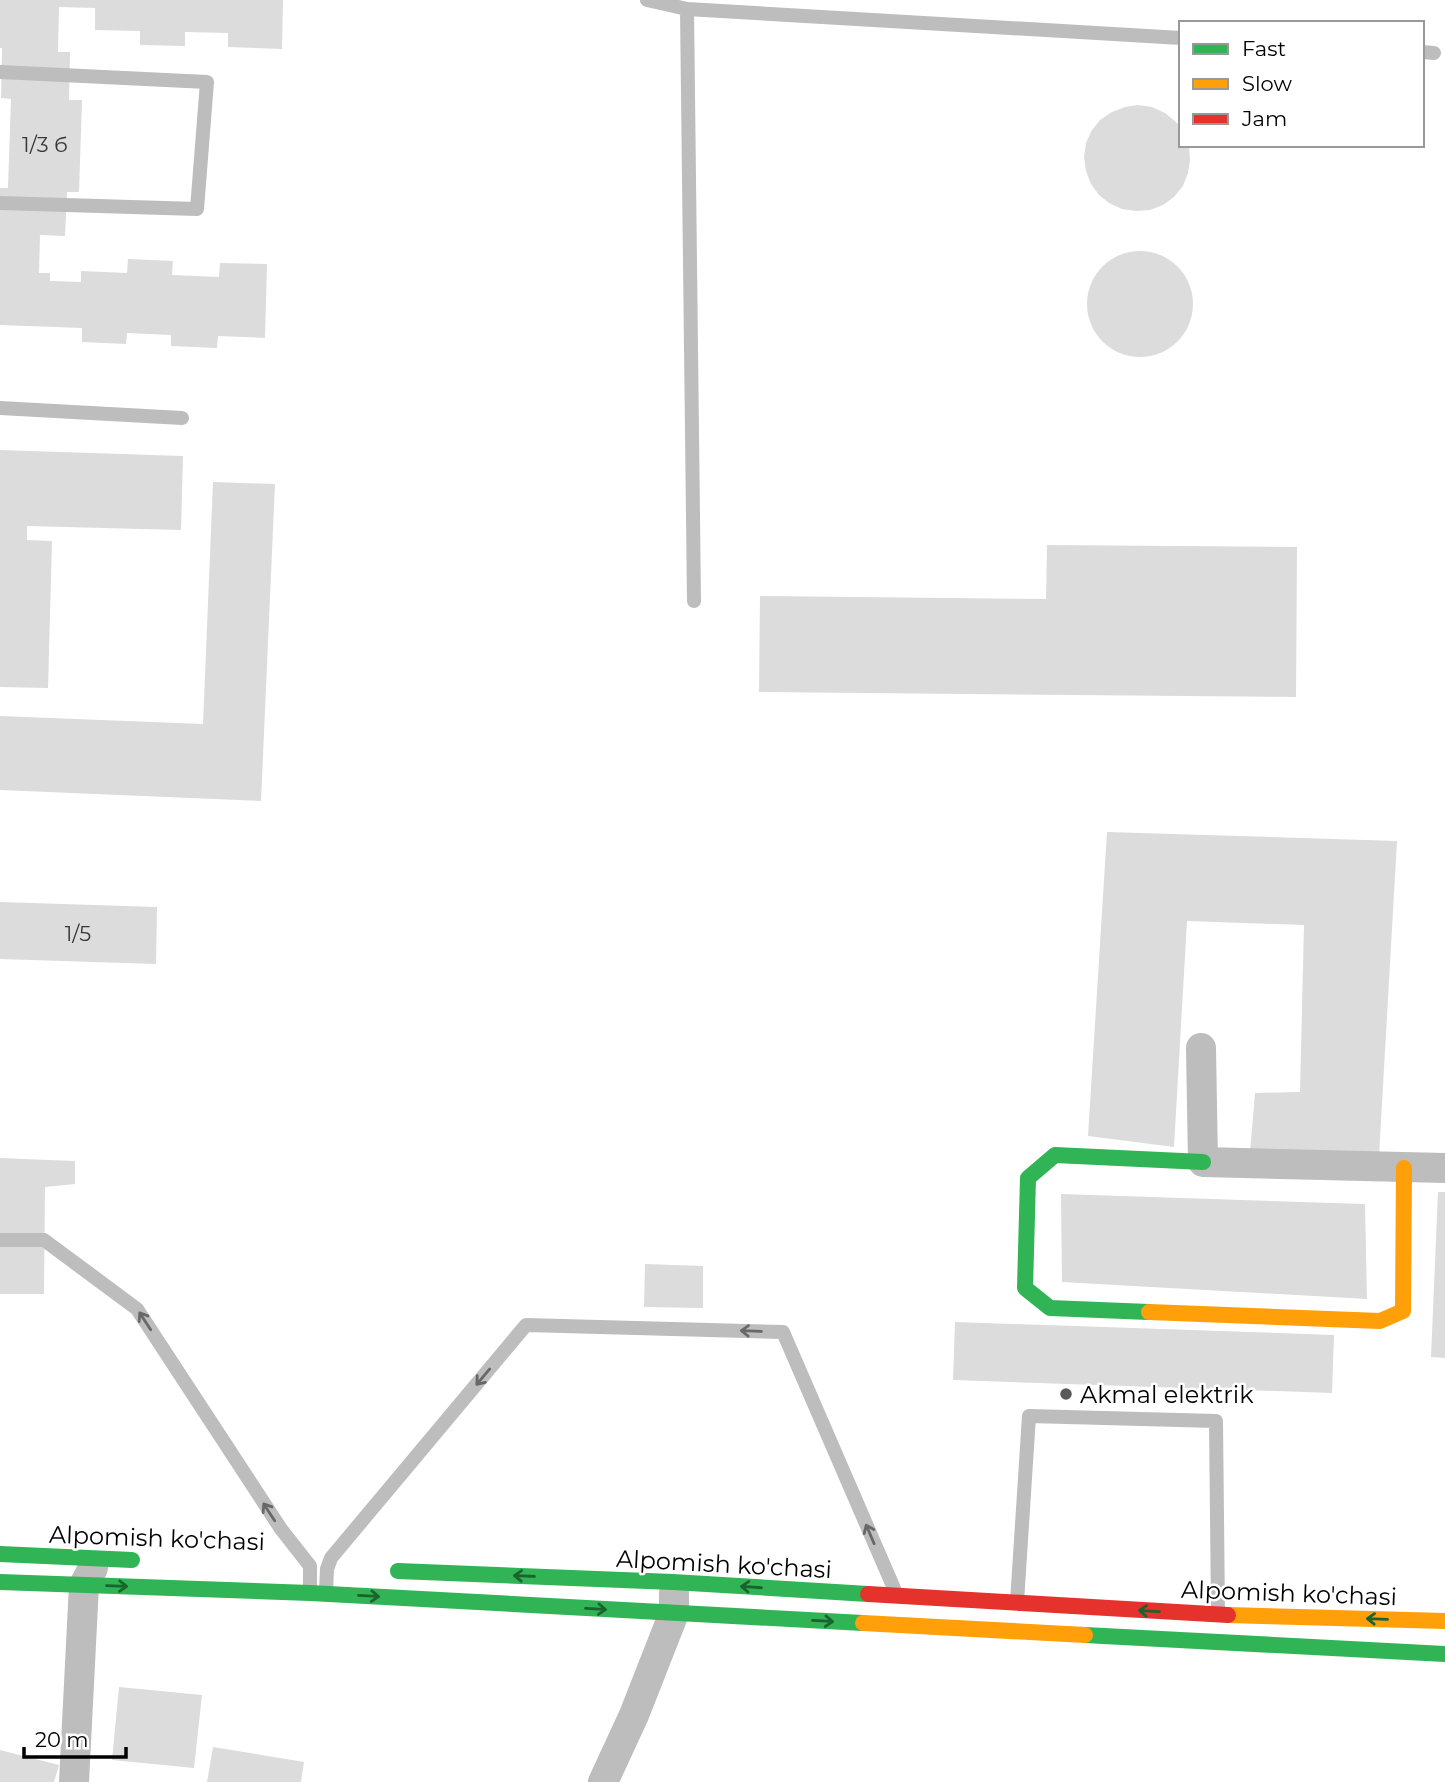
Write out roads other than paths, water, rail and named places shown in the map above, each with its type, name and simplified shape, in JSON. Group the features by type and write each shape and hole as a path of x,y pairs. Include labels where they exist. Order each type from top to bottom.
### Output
{"main road":[{"path":"1203,1162 1055,1155 1028,1178 1025,1288 1050,1308 1380,1321 1404,1311 1404,1168"},
{"name":"Alpomish ko'chasi","path":"0,1554 151,1561"},
{"name":"Alpomish ko'chasi","path":"284,1565 334,1569"},
{"name":"Alpomish ko'chasi","path":"383,1571 673,1582 901,1611 1017,1603 1218,1615 1445,1621"},
{"path":"0,1582 318,1593 674,1613 901,1611 1016,1631 1445,1654"}],"street":[{"path":"1201,1048 1203,1162 1445,1168"},
{"path":"74,1782 84,1585 98,1559"},
{"path":"603,1782 634,1715 674,1613 673,1582"}],"lane":[{"path":"647,0 687,9 1179,38"},
{"path":"687,9 694,601"},
{"path":"0,72 207,82 197,209 0,203"},
{"path":"0,408 182,418"},
{"path":"0,1240 44,1240 137,1309 281,1529 310,1566 318,1593"},
{"path":"318,1593 334,1569 331,1558 527,1325 783,1332 901,1611"},
{"path":"1016,1631 1029,1416 1216,1421 1217,1642"}],"place":[{"name":"Akmal elektrik","path":"1066,1394"}]}
